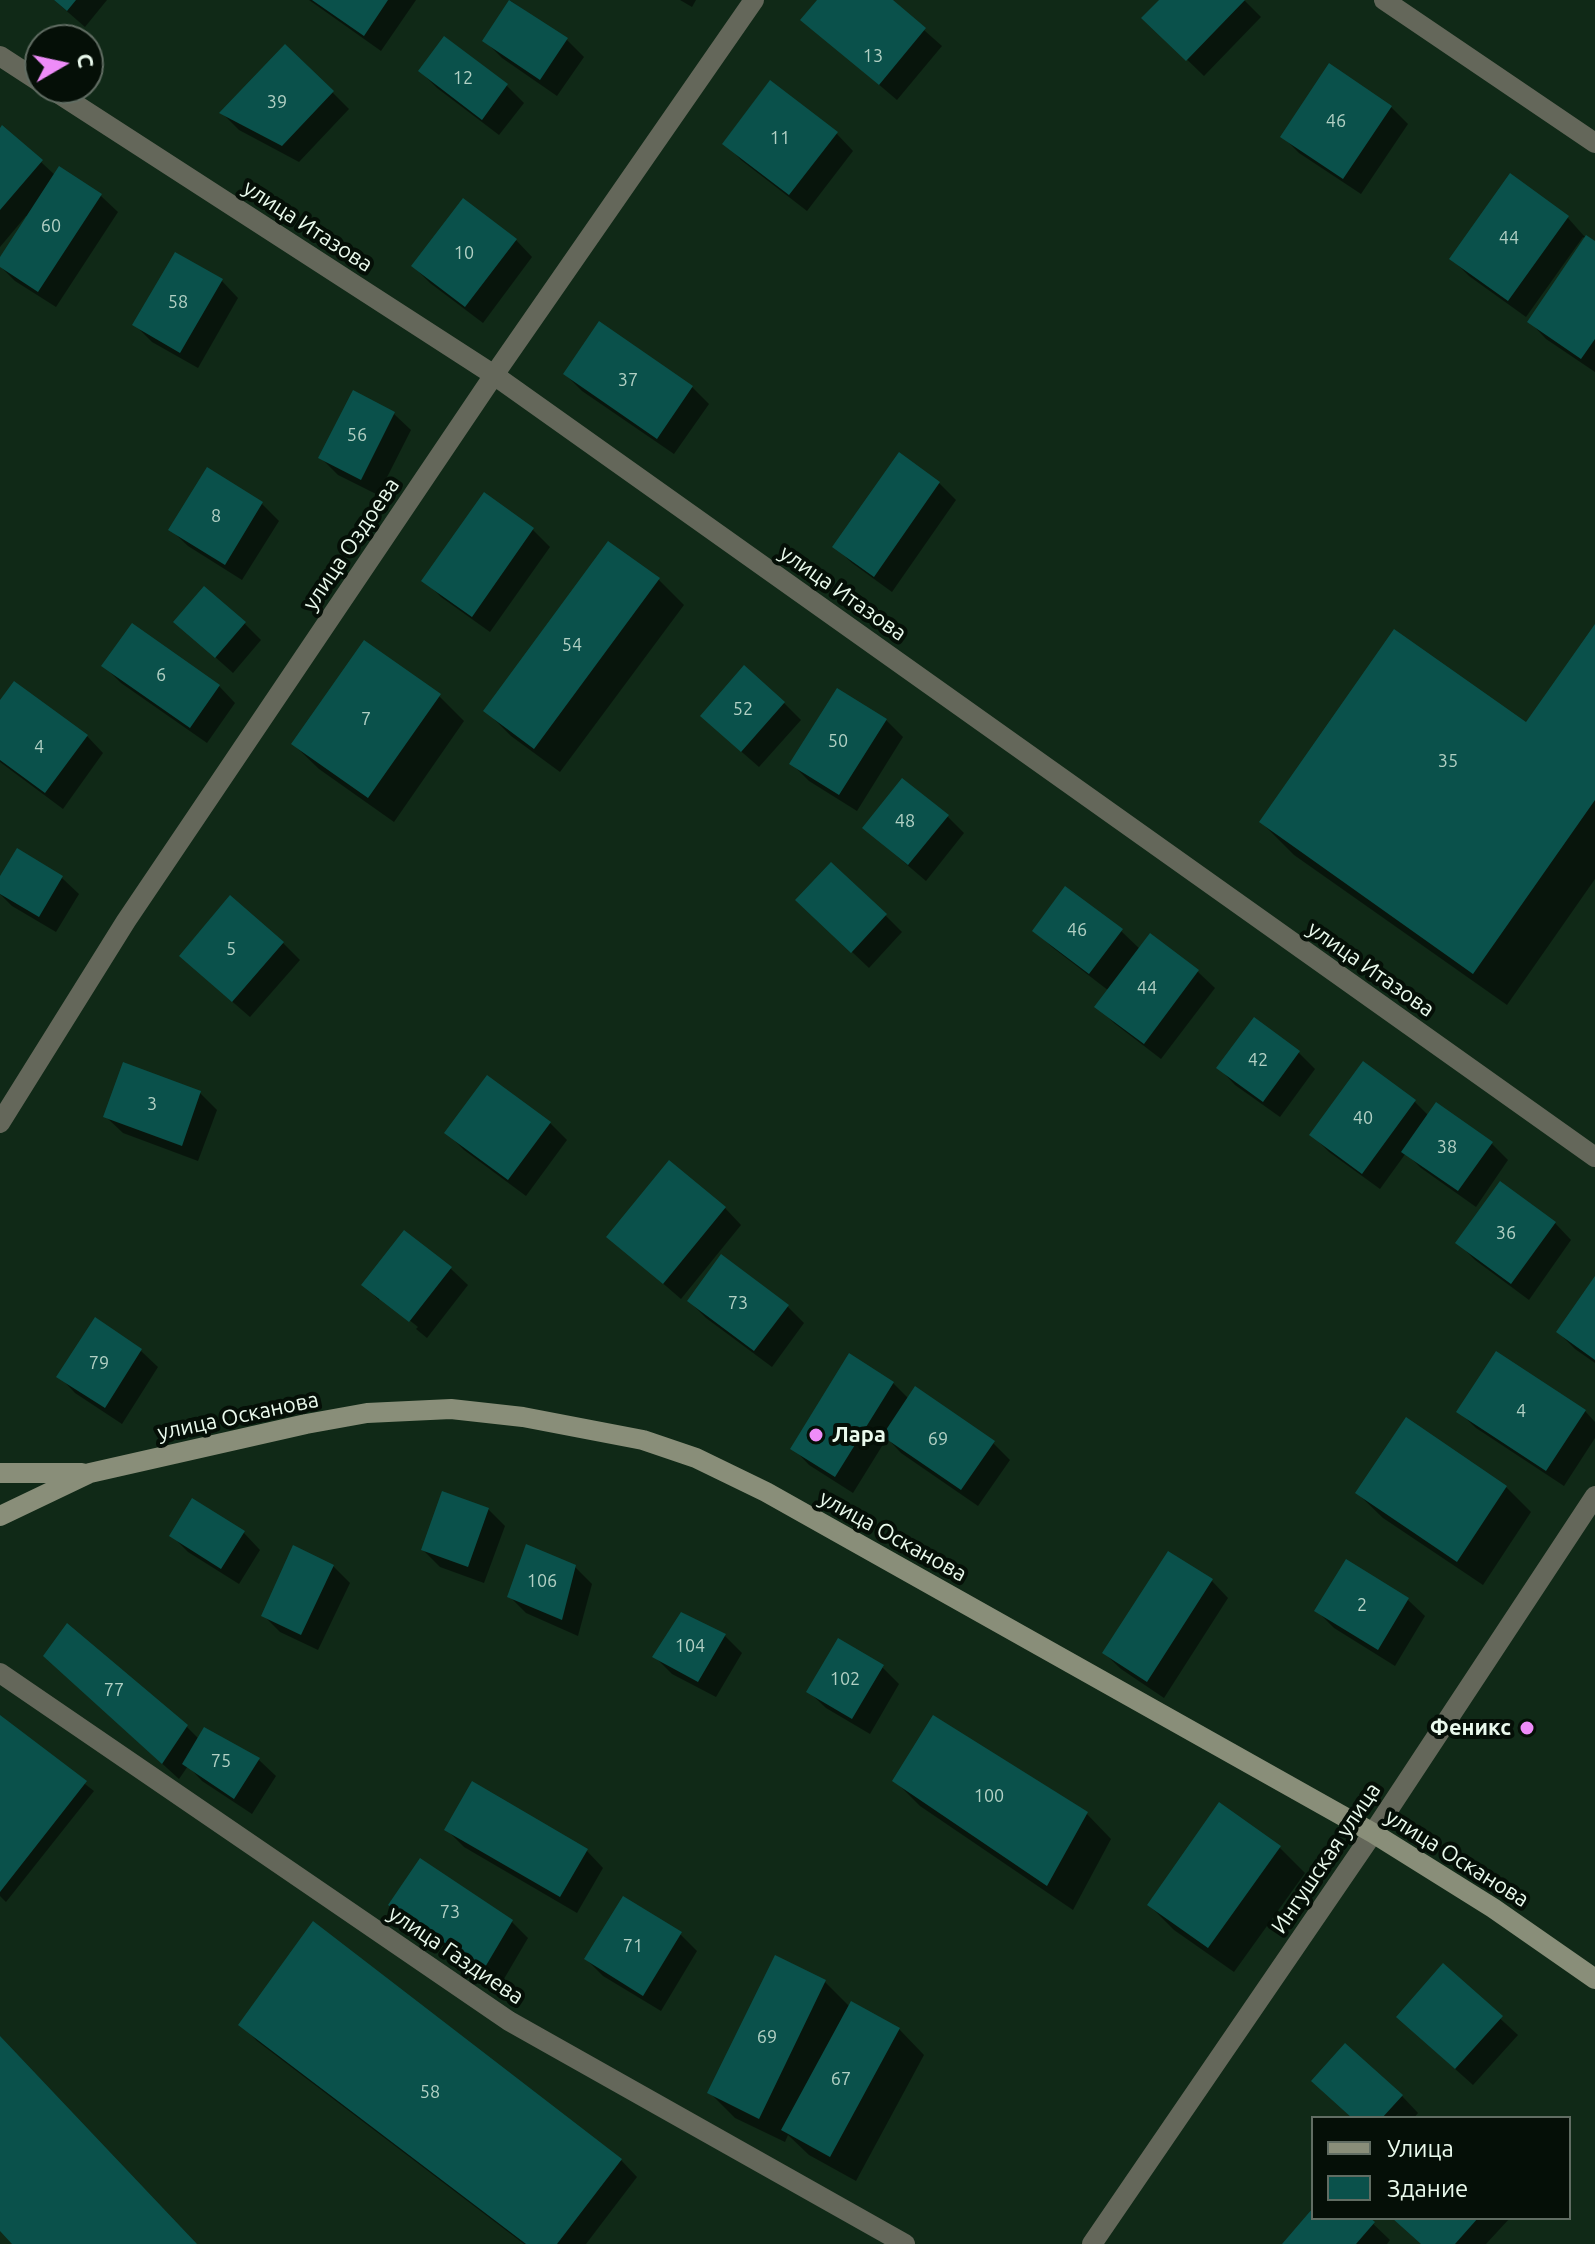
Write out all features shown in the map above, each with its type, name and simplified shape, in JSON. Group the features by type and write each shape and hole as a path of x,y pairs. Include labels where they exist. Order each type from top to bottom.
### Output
{"main road":[{"name":"улица Осканова","path":"0,1516 90,1473 367,1413 451,1409 523,1417 643,1440 696,1458 766,1492 1373,1833 1493,1908 1595,1979"},
{"name":"улица Осканова","path":"0,1473 90,1473"}],"street":[{"name":"улица Оздоева","path":"0,1123 126,921 494,375 754,0"},
{"path":"1384,0 1595,143"},
{"path":"0,56 24,72"},
{"name":"улица Итазова","path":"75,104 494,375 1595,1157"},
{"name":"Ингушская улица","path":"1092,2244 1373,1833 1595,1496"},
{"name":"улица Газдиева","path":"0,1673 509,2021 905,2244"}],"building":[{"path":"54,0 76,0 67,11"},
{"path":"312,0 388,0 364,36"},
{"path":"509,0 568,38 540,80 482,41"},
{"path":"817,0 893,0 926,28 879,85 800,20"},
{"path":"1159,0 1245,0 1186,61 1141,18"},
{"path":"444,36 508,84 482,120 418,71"},
{"path":"285,44 334,91 282,146 219,113"},
{"path":"1329,63 1392,106 1343,179 1280,137"},
{"path":"770,80 838,132 789,195 722,144"},
{"path":"2,125 43,160 0,210 0,128"},
{"path":"59,166 102,194 38,292 0,267 0,257"},
{"path":"1510,173 1569,216 1508,301 1449,259"},
{"path":"463,198 517,239 465,307 411,266"},
{"path":"1586,235 1595,241 1595,339 1581,359 1527,322"},
{"path":"175,252 223,279 180,353 132,325"},
{"path":"599,321 693,386 657,439 563,374"},
{"path":"353,390 395,412 361,480 318,458"},
{"path":"899,452 940,482 874,577 832,547"},
{"path":"207,467 263,502 225,565 168,530"},
{"path":"484,492 534,528 472,617 421,581"},
{"path":"608,541 660,578 534,749 483,711"},
{"path":"204,586 246,622 215,658 173,622"},
{"path":"132,623 220,685 190,728 101,666"},
{"path":"1595,624 1595,800 1473,974 1259,822 1394,629 1526,722"},
{"path":"364,640 441,694 368,798 291,744"},
{"path":"744,665 785,702 741,752 700,716"},
{"path":"14,681 88,735 45,793 0,760 0,700"},
{"path":"837,688 887,719 839,795 789,764"},
{"path":"902,778 949,815 908,865 862,828"},
{"path":"17,848 63,876 39,917 0,894 0,876"},
{"path":"831,862 887,914 851,953 795,900"},
{"path":"1065,886 1123,929 1089,974 1032,931"},
{"path":"230,895 284,942 232,1002 179,956"},
{"path":"1150,933 1199,970 1144,1044 1094,1007"},
{"path":"1254,1017 1300,1051 1263,1102 1216,1068"},
{"path":"1363,1061 1416,1100 1362,1174 1309,1135"},
{"path":"123,1062 201,1091 182,1146 103,1117"},
{"path":"487,1075 551,1122 508,1180 444,1133"},
{"path":"1436,1102 1493,1142 1458,1191 1401,1152"},
{"path":"669,1160 726,1207 663,1284 606,1237"},
{"path":"1500,1181 1556,1222 1511,1284 1455,1243"},
{"path":"404,1230 452,1267 409,1322 361,1285"},
{"path":"721,1254 789,1305 754,1351 687,1301"},
{"path":"1595,1276 1595,1360 1556,1332"},
{"path":"95,1317 142,1349 105,1408 56,1377"},
{"path":"1496,1351 1586,1410 1546,1471 1456,1412"},
{"path":"849,1353 894,1382 835,1477 790,1449"},
{"path":"915,1386 995,1441 961,1490 882,1436"},
{"path":"1406,1417 1507,1486 1457,1562 1355,1493"},
{"path":"442,1491 489,1508 468,1567 421,1550"},
{"path":"192,1498 245,1531 221,1569 169,1536"},
{"path":"526,1544 576,1565 562,1620 507,1597"},
{"path":"293,1545 334,1565 301,1635 261,1616"},
{"path":"1168,1551 1213,1579 1147,1682 1102,1653"},
{"path":"1346,1559 1409,1598 1378,1650 1314,1611"},
{"path":"681,1612 726,1634 698,1682 652,1657"},
{"path":"67,1623 188,1725 162,1764 43,1656"},
{"path":"838,1638 884,1665 852,1719 806,1692"},
{"path":"0,1715 87,1781 0,1892"},
{"path":"933,1715 1088,1812 1047,1886 892,1781"},
{"path":"204,1727 260,1758 234,1799 182,1764"},
{"path":"472,1781 588,1849 560,1897 444,1830"},
{"path":"1219,1802 1281,1846 1208,1948 1147,1905"},
{"path":"420,1858 513,1920 484,1969 388,1905"},
{"path":"623,1896 682,1932 643,1996 584,1959"},
{"path":"313,1921 622,2159 557,2244 526,2244 238,2025"},
{"path":"775,1955 826,1980 759,2119 707,2093"},
{"path":"1443,1963 1503,2016 1455,2069 1396,2017"},
{"path":"851,2001 900,2028 830,2157 781,2130"},
{"path":"0,2036 197,2244 12,2244 0,2231"},
{"path":"1345,2043 1403,2095 1384,2116 1350,2116 1311,2081"},
{"path":"1311,2210 1311,2220 1375,2222 1356,2244 1282,2244"},
{"path":"1394,2220 1476,2220 1455,2244 1421,2244"}],"place":[{"name":"Лара","path":"816,1435"},
{"name":"Феникс","path":"1527,1728"}]}
